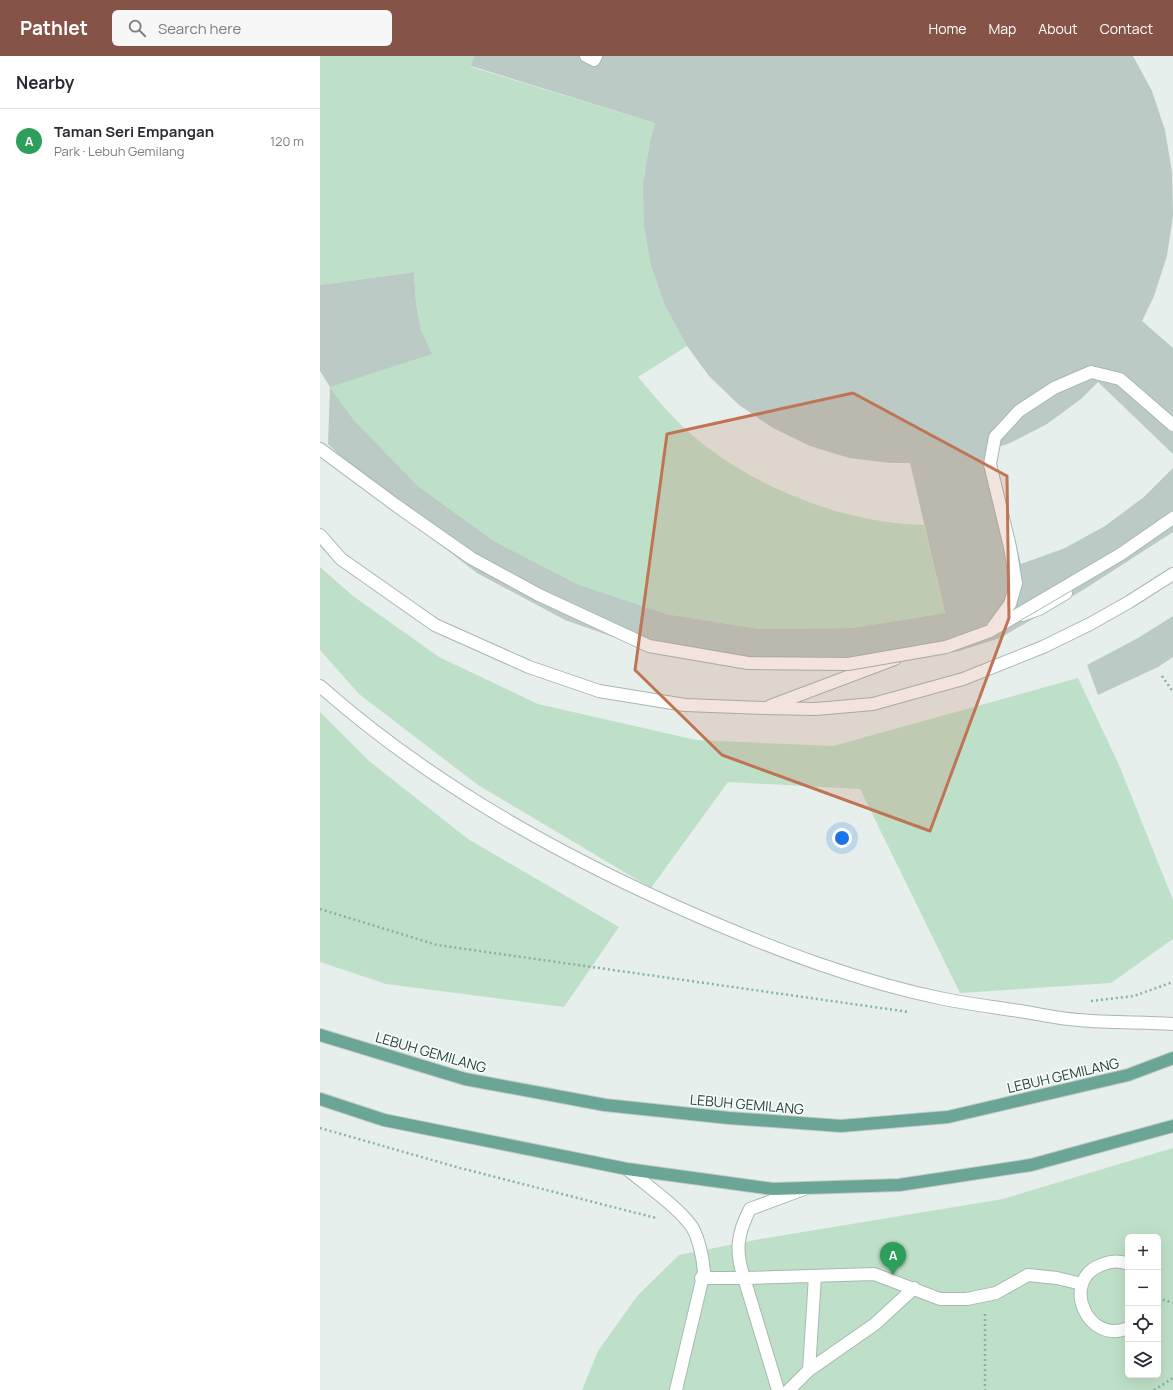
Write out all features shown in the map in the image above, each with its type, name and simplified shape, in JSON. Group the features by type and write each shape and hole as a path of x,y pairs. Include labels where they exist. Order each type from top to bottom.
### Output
{"main road":[{"name":"LEBUH GEMILANG","path":"320,1035 465,1079 605,1106 729,1118 840,1126 948,1117 1128,1075 1173,1058"},
{"path":"320,1099 384,1120 627,1169 773,1189 899,1185 1030,1165 1173,1126"}],"street":[{"path":"586,56 594,60 596,56"},
{"path":"990,631 1010,604 1016,582 1010,547 990,464 995,437 1019,410 1054,388 1091,372 1120,379 1173,425"},
{"path":"320,449 471,558 539,595 649,646 748,663 848,664 946,647 990,631 1121,554 1173,518"},
{"path":"763,708 1039,609 1142,546 1173,524"},
{"path":"320,535 341,559 435,625 528,666 599,691 685,704 763,708 816,709 873,704 963,679 1043,647 1129,602 1173,574"},
{"path":"320,686 347,710 385,739 455,788 548,844 638,890 742,935 848,974 945,999 1078,1020 1173,1024"},
{"path":"627,1169 668,1202 692,1227 703,1261 704,1272 701,1278 676,1390"},
{"path":"778,1390 738,1260 741,1227 750,1209 807,1188"},
{"path":"1125,1262 1122,1261 1109,1262 1098,1266 1089,1274 1082,1284 1080,1296 1086,1316 1093,1324 1102,1329 1112,1331 1125,1329"},
{"path":"701,1278 874,1274 940,1299 967,1299 996,1292 1028,1275 1057,1278 1082,1284"},
{"path":"810,1370 815,1276"},
{"path":"789,1390 810,1370 875,1324 914,1288"}],"path":[{"path":"1162,676 1173,692"},
{"path":"320,909 437,945 909,1012"},
{"path":"1087,1001 1134,996 1173,982"},
{"path":"320,1128 460,1168 661,1220"},
{"path":"984,1295 985,1390"},
{"path":"1161,1299 1173,1303"},
{"path":"1154,1390 1173,1378"}],"highlighted area":[{"path":"853,393 1007,476 1009,618 930,831 722,755 635,670 667,434"}],"green space":[{"path":"320,56 474,56 471,67 655,123 650,141 643,183 651,266 665,306 687,346 638,377 692,435 716,454 771,486 831,510 862,518 893,523 924,525 945,613 852,628 759,629 666,614 577,584 494,541 418,486 353,419 330,387 421,330 416,303 414,272 320,285"},
{"path":"320,567 353,596 439,657 538,704 696,740 833,746 1078,678 1119,765 1173,900 1173,939 1111,983 960,993 860,789 728,782 651,888 478,785 359,694 320,650"},
{"path":"320,712 369,761 468,839 619,927 564,1007 386,984 320,962"},
{"path":"1173,1148 1173,1390 582,1390 598,1351 638,1295 679,1255 760,1239 1003,1199"}],"building":[{"path":"474,56 1133,56 1152,91 1165,130 1172,172 1173,215 1167,256 1154,296 1142,321 1173,348 1173,454 1098,382 1081,399 1047,424 1010,443 993,449 1021,564 1065,548 1105,526 1144,497 1173,468 1173,532 1083,590 1000,638 959,651 858,670 758,669 659,653 565,620 477,573 398,512 328,444 330,387 353,419 418,486 494,541 577,584 666,614 759,629 852,628 945,613 910,463 890,463 849,458 810,446 773,428 739,405 709,376 687,346 665,306 651,266 644,225 643,183 650,141 655,123 471,66"},
{"path":"414,272 416,303 421,330 432,354 330,387 320,371 320,285"},
{"path":"1173,616 1173,657 1158,667 1098,695 1087,665 1138,638"}],"place":[{"name":"Taman Seri Empangan","path":"893,1275"}]}
